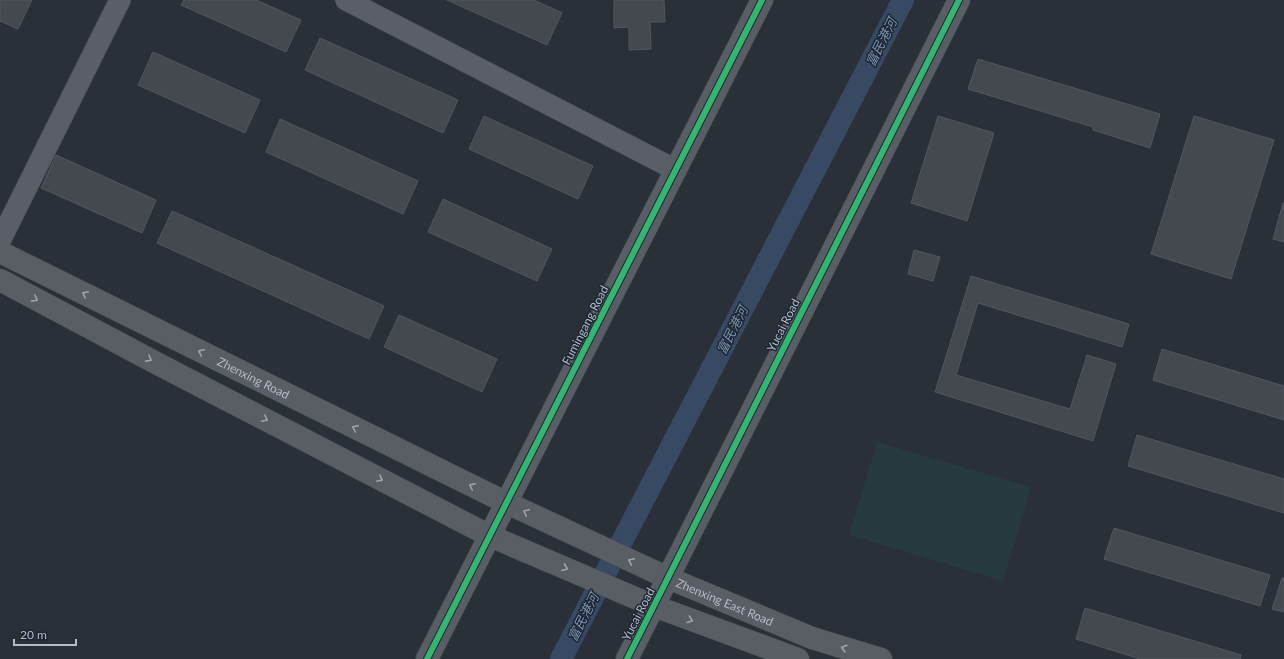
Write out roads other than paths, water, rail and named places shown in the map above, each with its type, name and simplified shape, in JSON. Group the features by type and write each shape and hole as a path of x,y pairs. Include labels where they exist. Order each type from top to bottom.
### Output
{"main road":[{"name":"Fumingang Road","path":"427,659 762,0"},
{"name":"Yucai Road","path":"627,659 959,0"},
{"name":"Zhenxing Road","path":"0,252 507,503"},
{"path":"0,280 160,365 490,536 653,606 798,659"},
{"name":"Zhenxing East Road","path":"507,503 667,578 812,638 881,659"}],"street":[{"path":"0,241 120,0"},
{"path":"346,0 676,170"}],"waterway":[{"name":"富民港河","path":"561,659 903,0"}]}
